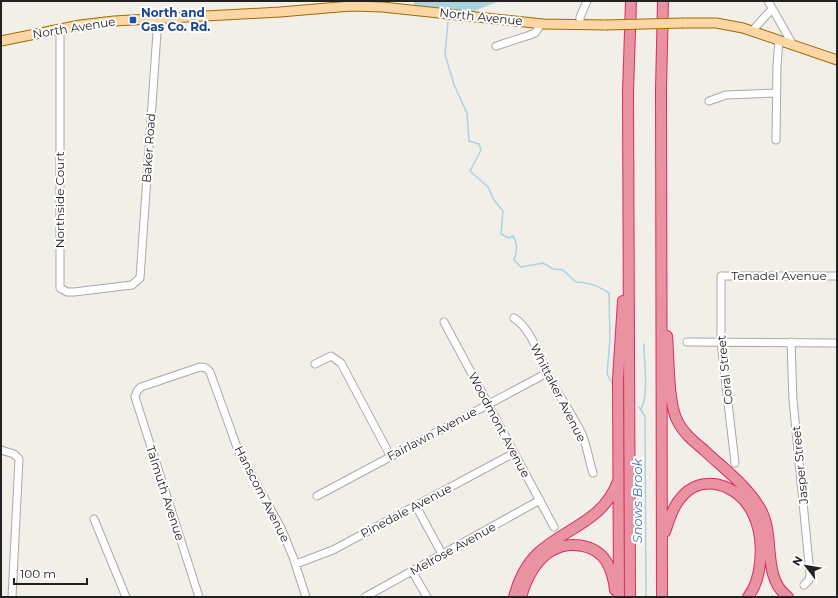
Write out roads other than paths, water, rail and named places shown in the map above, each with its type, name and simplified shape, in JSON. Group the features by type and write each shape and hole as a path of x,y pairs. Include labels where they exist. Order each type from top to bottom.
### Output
{"highway":[{"path":"630,597 628,92 631,1"},
{"path":"662,597 660,89 663,1"},
{"path":"619,597 618,379 628,233"},
{"path":"661,263 672,396 676,418 686,434 742,485 762,512 770,540 772,574 777,586 788,597"},
{"path":"514,597 518,581 536,555 557,539 588,520 608,501 619,477"},
{"path":"662,540 672,512 680,498 688,490 699,485 711,483 723,485 733,490 743,498 752,512 758,527 762,545 758,574 748,597"},
{"path":"521,597 525,584 541,561 550,552 561,546 573,544 584,546 599,553 606,561 614,580 616,597"}],"main road":[{"name":"North Avenue","path":"1,41 60,29 114,21 361,6 541,24 725,24 752,31 837,60"}],"street":[{"path":"580,25 580,17 587,1"},
{"path":"768,1 793,45"},
{"path":"752,31 772,10"},
{"name":"Baker Road","path":"140,278 158,18"},
{"path":"496,46 535,33 541,24"},
{"name":"Northside Court","path":"60,29 60,288 67,292 74,292 132,285 140,278"},
{"path":"776,140 776,93 779,40"},
{"path":"709,101 726,95 776,93"},
{"name":"Tenadel Avenue","path":"721,276 837,276"},
{"name":"Coral Street","path":"721,276 721,342 735,463"},
{"name":"Whittaker Avenue","path":"514,318 521,322 540,353 547,373 583,436 592,473"},
{"name":"Woodmont Avenue","path":"444,322 554,527"},
{"path":"687,342 837,343"},
{"name":"Jasper Street","path":"791,342 793,400 810,574 809,580 804,585"},
{"path":"315,364 332,356 344,366 391,457"},
{"name":"Talmuth Avenue","path":"199,597 135,401 135,395 138,389 193,369 208,368"},
{"name":"Hanscom Avenue","path":"208,368 238,450 277,520 296,564 306,597"},
{"name":"Fairlawn Avenue","path":"317,496 547,373"},
{"path":"1,450 14,454 19,459 12,597"},
{"name":"Pinedale Avenue","path":"296,564 333,550 514,453"},
{"name":"Melrose Avenue","path":"365,597 540,500"},
{"path":"416,506 442,554"},
{"path":"94,519 126,597"},
{"path":"412,571 427,597"}],"water":[{"path":"414,1 500,1 471,12 414,7"}],"waterway":[{"name":"Snows Brook","path":"448,22 445,54 454,85 467,113 469,141 479,144 481,150 470,171 488,187 494,200 503,211 501,234 509,238 513,236 516,242 516,254 514,260 521,267 543,263 553,269 563,270 576,282 593,285 609,293 610,339 607,374 612,383"},
{"path":"641,409 645,395 646,378 644,344"},
{"name":"Snows Brook","path":"639,407 645,416 646,597"}],"place":[{"name":"North and Gas Co. Rd.","path":"133,20"}]}
